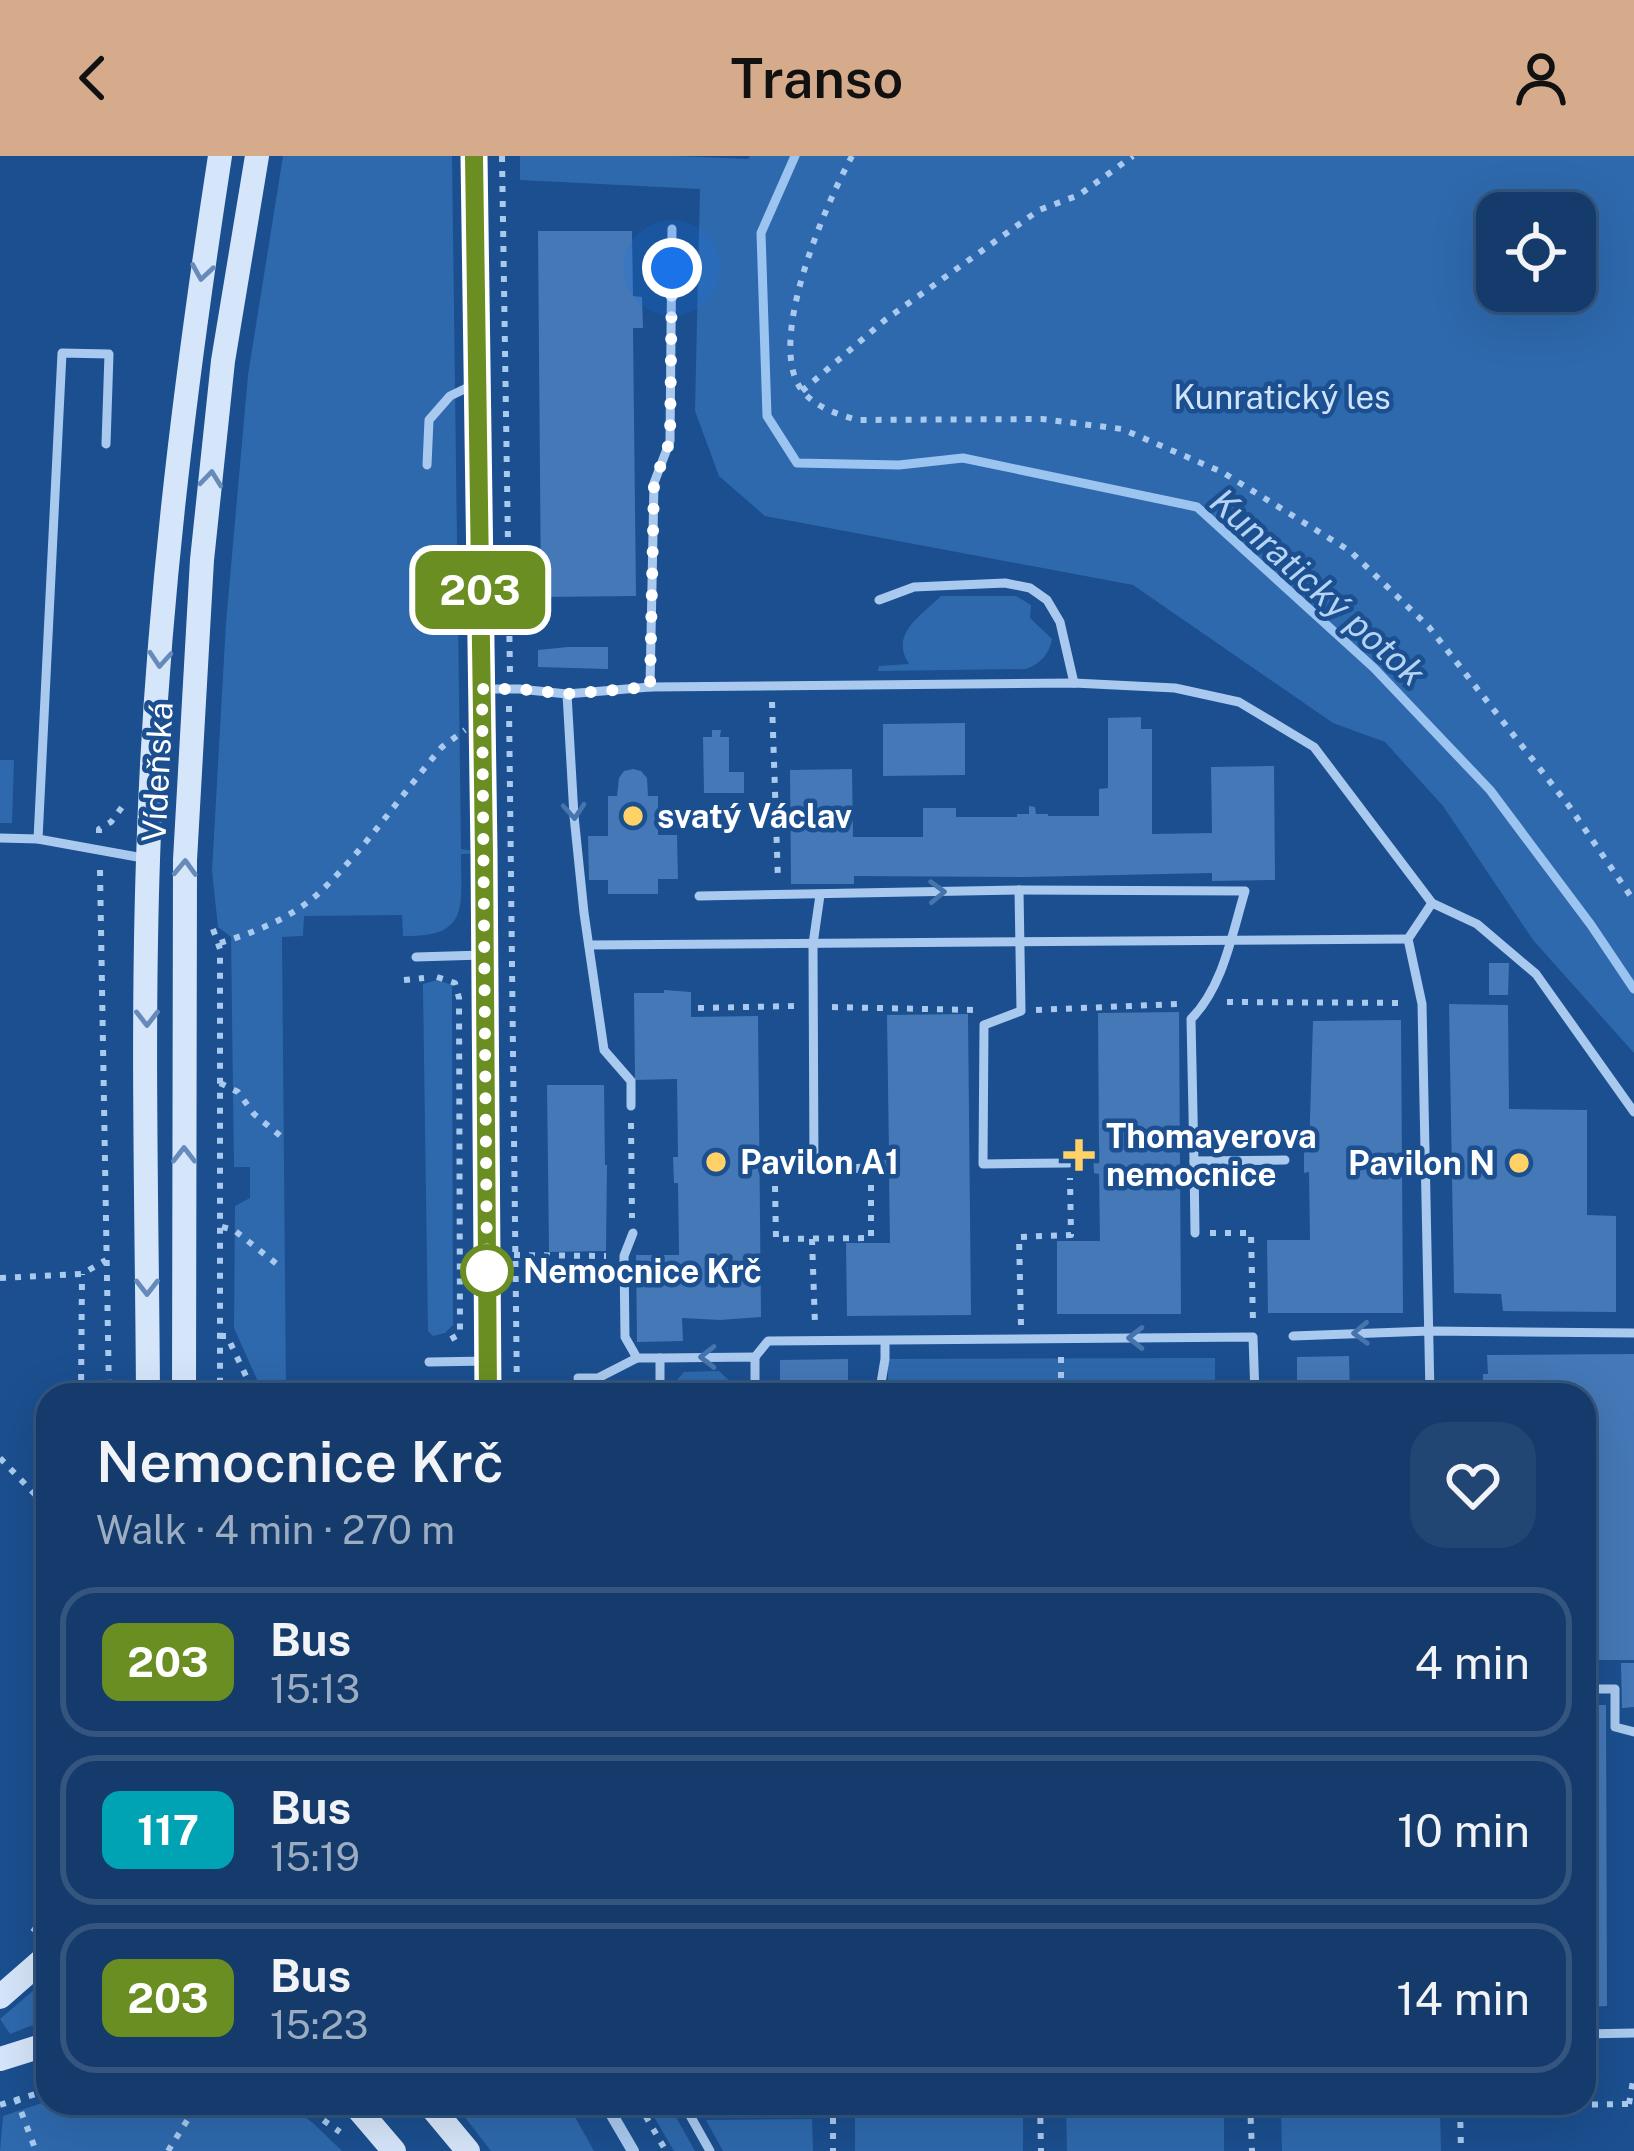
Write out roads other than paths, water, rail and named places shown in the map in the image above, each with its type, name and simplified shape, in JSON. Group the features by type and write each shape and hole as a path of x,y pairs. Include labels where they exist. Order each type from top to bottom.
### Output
{"main road":[{"name":"Vídeňská","path":"148,1383 148,859 166,554 190,348 220,156"},
{"name":"Vídeňská","path":"184,1383 185,860 201,583 223,361 256,156"},
{"path":"0,1996 36,1965"},
{"path":"0,2059 36,2048"},
{"path":"363,2115 394,2151"},
{"path":"438,2115 468,2151"}],"street":[{"path":"473,156 488,1383"},
{"path":"612,2115 632,2151"}],"lane":[{"path":"650,687 654,483 670,441 671,229"},
{"path":"38,839 62,353 109,354 106,444"},
{"path":"427,465 429,420 450,396 477,382"},
{"path":"879,600 914,587 1005,584 1030,588 1047,600 1060,622 1074,683"},
{"path":"482,689 567,694 650,687 1074,683 1174,688 1239,702 1314,747 1432,903 1478,925 1536,974 1634,1112"},
{"path":"567,694 574,815 604,1050 631,1082 631,1106"},
{"path":"0,838 38,839 148,859"},
{"path":"1018,890 1021,1011 985,1025 983,1164 1070,1163"},
{"path":"700,896 1245,891 1207,1002 1191,1018 1195,1233"},
{"path":"814,1169 813,944 820,896"},
{"path":"1430,1383 1422,1004 1408,939 1432,903"},
{"path":"589,945 1408,939"},
{"path":"416,957 484,955"},
{"path":"1194,1161 1285,1160"},
{"path":"775,1171 871,1168"},
{"path":"633,1233 624,1256 625,1337 637,1358"},
{"path":"1293,1336 1429,1331 1634,1333"},
{"path":"755,1383 755,1357 768,1341 1253,1337 1255,1383"},
{"path":"881,1383 885,1341"},
{"path":"578,1378 598,1378 637,1358 755,1357"},
{"path":"660,1358 660,1383"},
{"path":"429,1362 488,1361"},
{"path":"1596,1688 1615,1689 1615,1726 1634,1732"},
{"path":"1596,2034 1634,2033"},
{"path":"689,2115 710,2151"}],"waterway":[{"name":"Kunratický potok","path":"795,156 761,233 767,416 797,463 899,465 963,458 1197,507 1374,668 1490,790 1634,989"}],"place":[{"name":"svatý Václav","path":"633,816"},
{"name":"Thomayerova nemocnice","path":"1079,1155"},
{"name":"Pavilon A1","path":"716,1162"},
{"name":"Pavilon N","path":"1519,1163"},
{"name":"Nemocnice Krč","path":"487,1271"}],"park label":[{"name":"Kunratický les","path":"1282,397"}]}
